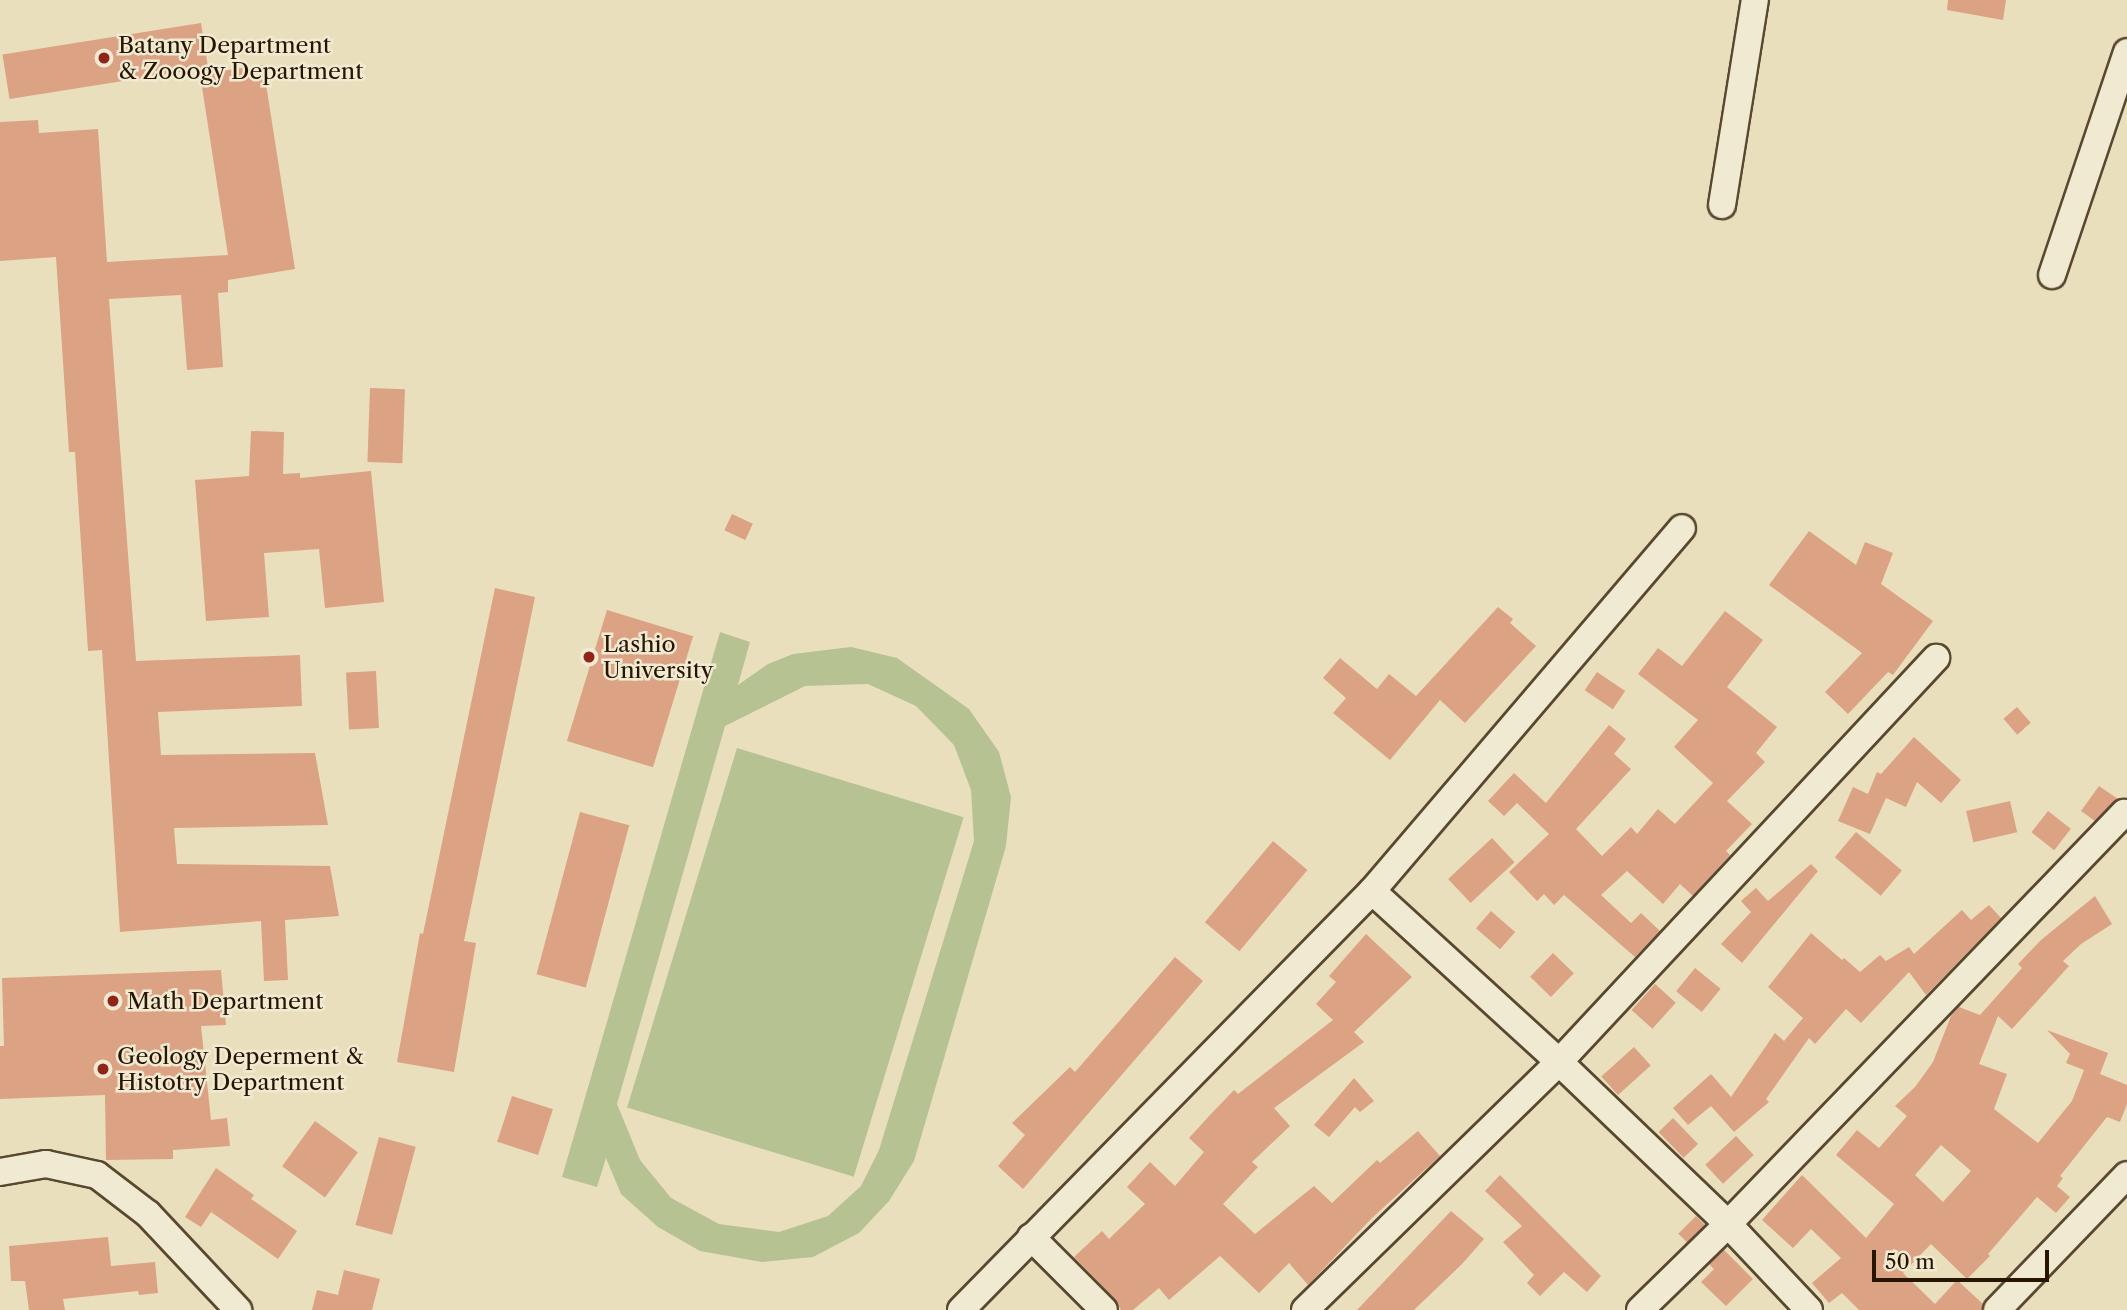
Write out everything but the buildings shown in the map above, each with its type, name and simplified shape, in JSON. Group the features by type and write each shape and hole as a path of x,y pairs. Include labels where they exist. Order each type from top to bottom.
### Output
{"street":[{"path":"1722,205 1755,0"},
{"path":"2052,275 2127,52"},
{"path":"961,1310 1372,891 1682,527"},
{"path":"1305,1310 1559,1062 1936,658"},
{"path":"1640,1310 1728,1224 2124,813"},
{"path":"1372,891 1559,1062 1728,1224 1809,1310"},
{"path":"0,1172 46,1164 97,1175 148,1214 238,1310"},
{"path":"1997,1310 2127,1175"},
{"path":"1031,1237 1104,1310"}],"green space":[{"path":"720,632 750,642 738,685 768,664 793,654 851,647 897,658 969,709 999,752 1011,797 1006,846 914,1161 889,1201 859,1233 813,1257 762,1262 700,1251 658,1227 621,1194 606,1158 597,1187 562,1177","holes":["868,684 916,706 954,745 971,790 974,841 879,1150 861,1186 828,1216 779,1232 719,1224 671,1198 640,1160 617,1104 725,726 805,686"]},
{"path":"737,748 964,817 854,1177 627,1108"}],"place":[{"name":"Batany Department & Zooogy Department","path":"104,58"},
{"name":"Lashio University","path":"589,657"},
{"name":"Math Department","path":"113,1001"},
{"name":"Geology Deperment & Histotry Department","path":"103,1069"}]}
